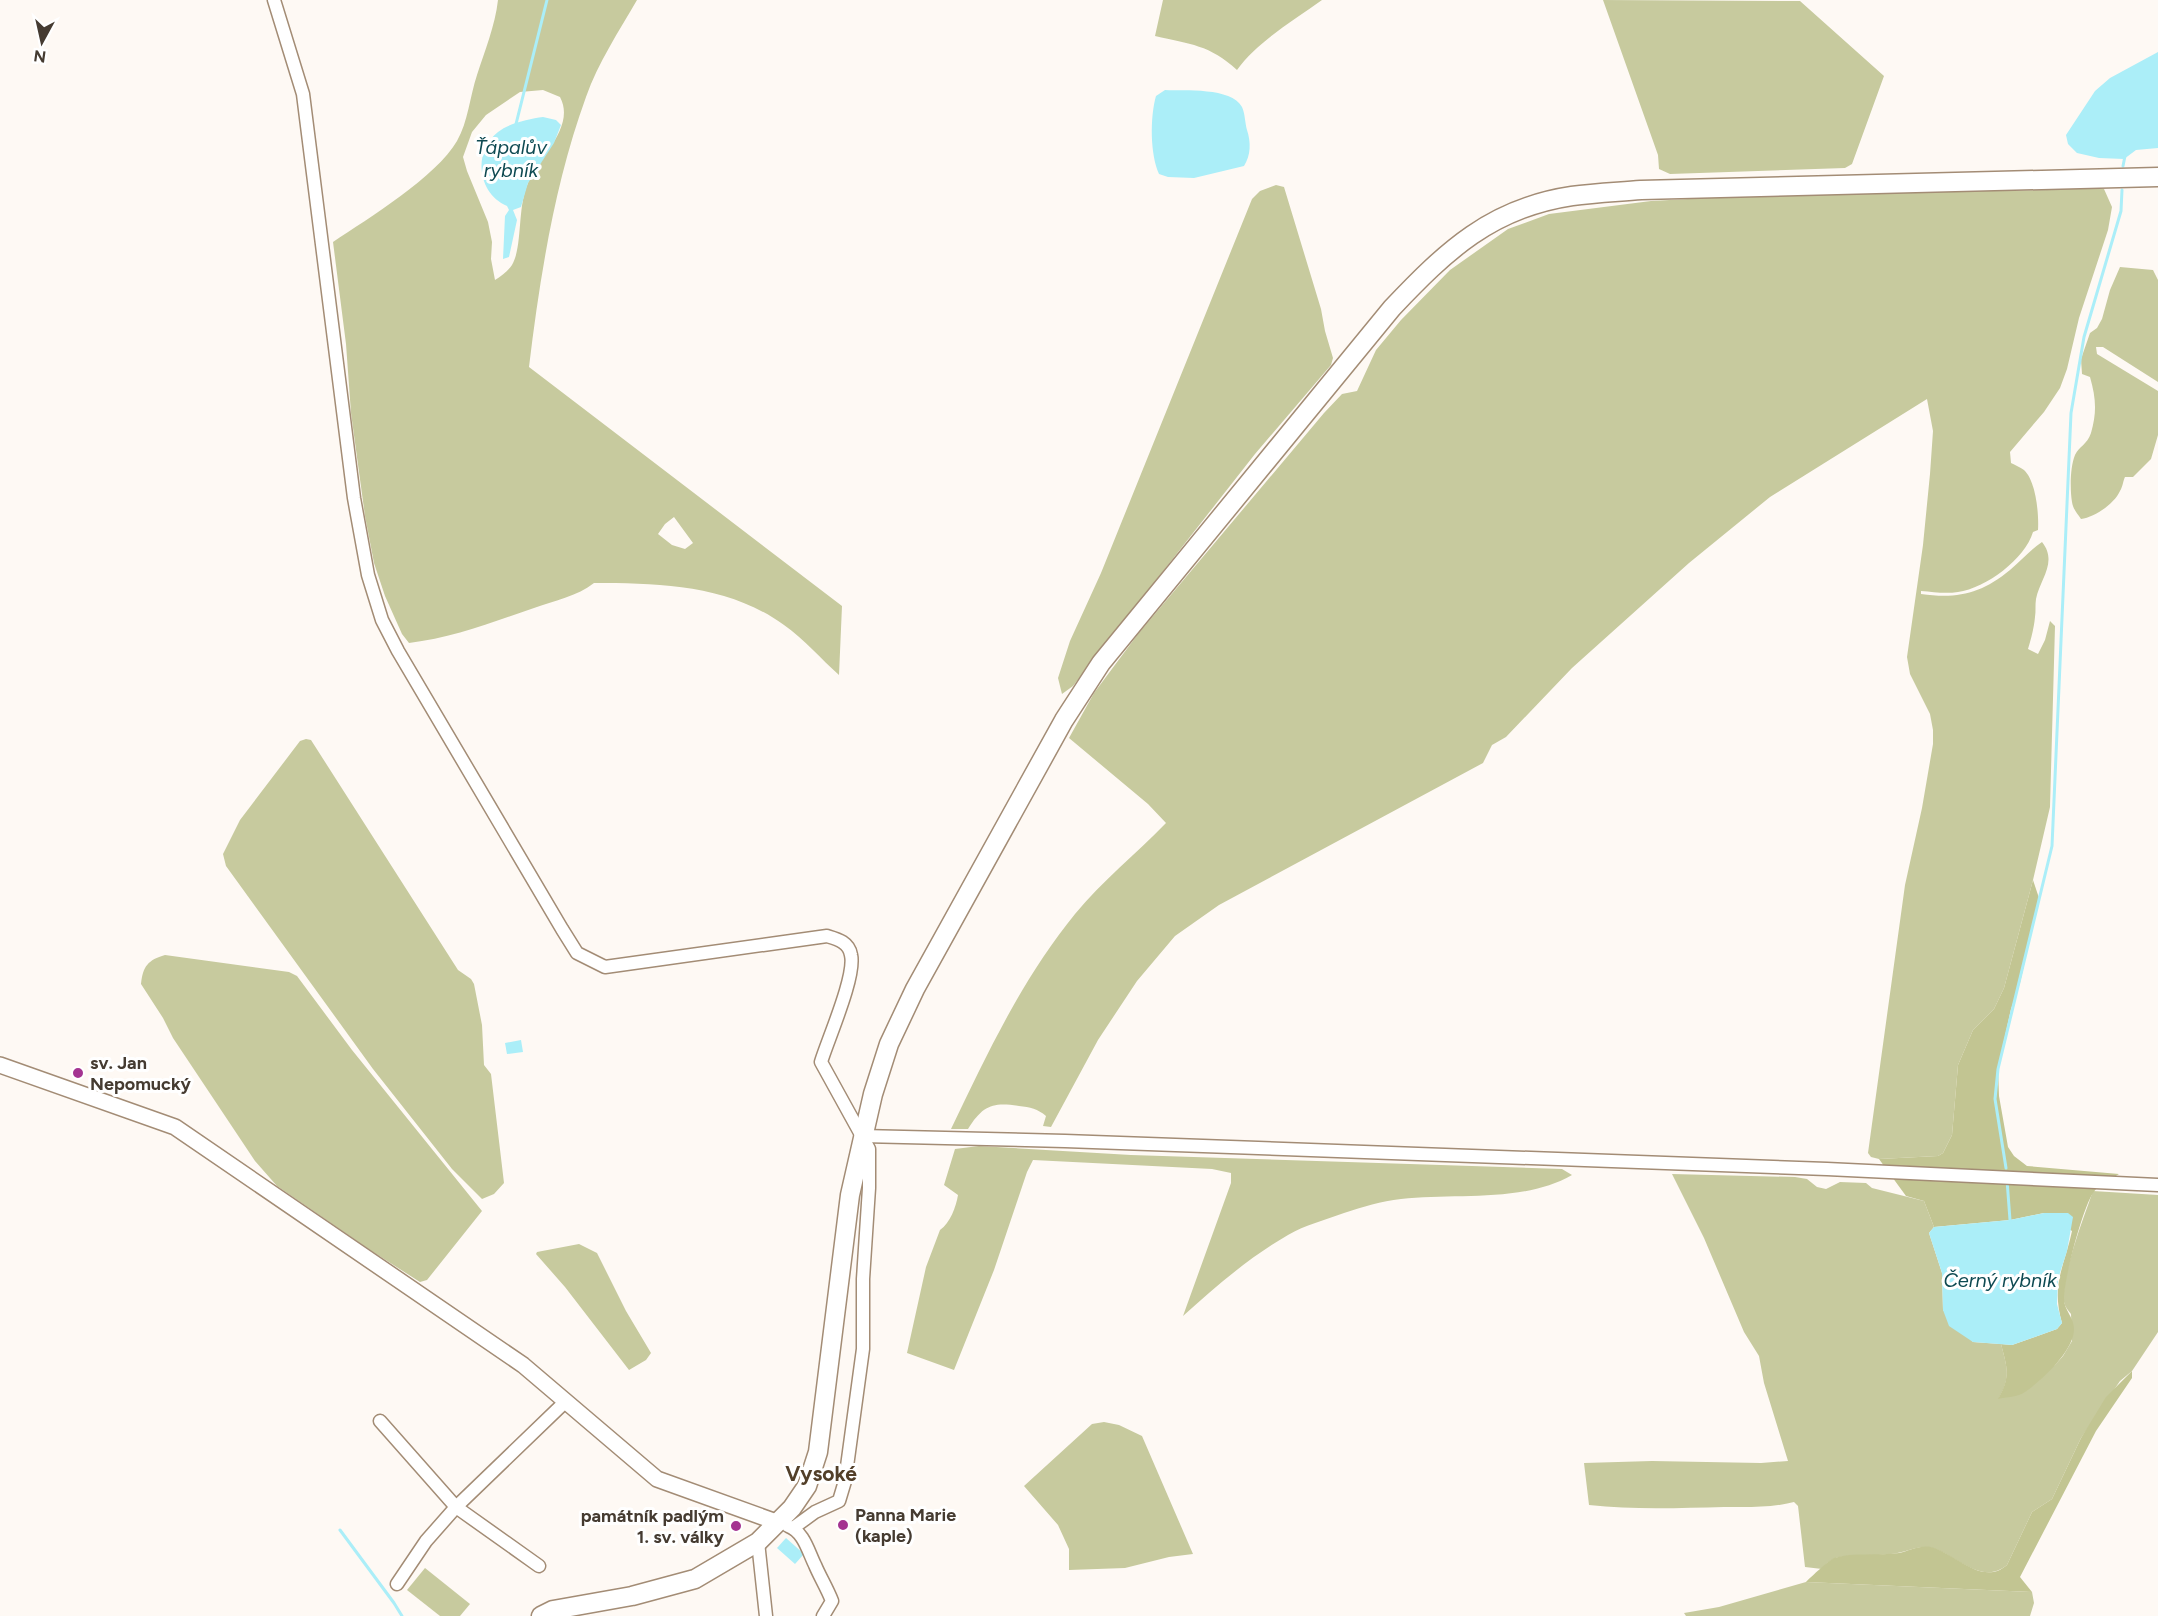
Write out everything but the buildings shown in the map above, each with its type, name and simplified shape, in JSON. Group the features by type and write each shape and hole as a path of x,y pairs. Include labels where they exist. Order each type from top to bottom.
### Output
{"main road":[{"path":"541,1616 553,1610 632,1596 695,1579 786,1525 807,1486 818,1452 846,1220 862,1136 889,1044 915,989 1064,720 1101,663 1392,308 1423,275 1463,240 1504,215 1537,203 1572,196 1653,189 2158,177"}],"street":[{"path":"274,0 303,94 354,498 368,575 382,620 398,651 577,953 605,966 827,936 843,941 851,954 851,975 820,1062 869,1149 863,1279 863,1349 845,1481 839,1501 786,1525"},
{"path":"0,1065 175,1127 523,1365 657,1479 786,1525 806,1543 832,1601 823,1616"},
{"path":"862,1136 1065,1141 1827,1169 2158,1185"},
{"path":"397,1584 426,1541 456,1506 565,1402"},
{"path":"380,1421 456,1506 539,1566"},
{"path":"758,1542 766,1616"}],"green space":[{"path":"498,0 637,0 596,72 575,129 550,230 529,367 842,606 839,675 784,625 763,612 717,594 669,586 594,583 565,598 457,633 409,643 402,634 385,596 374,563 365,516 351,413 346,344 333,242 383,209 434,169 457,141 497,10","holes":["543,90 560,97 564,108 560,131 528,183 522,203 518,248 512,265 495,280 488,222 463,157 472,132 486,115 520,92","674,517 693,543 685,549 672,545 658,534"]},
{"path":"1163,0 1322,0 1265,41 1237,70 1208,50 1155,36"},
{"path":"1603,0 1800,1 1884,76 1852,164 1845,168 1670,174 1659,169 1658,155"},
{"path":"1276,185 1284,187 1321,309 1333,358 1331,365 1255,454 1073,686 1062,694 1058,678 1070,641 1101,573 1252,199 1260,191"},
{"path":"2077,187 2104,189 2112,207 2108,230 2079,318 2060,388 2044,412 2010,452 2011,463 2024,470 2034,490 2038,530 2033,532 2029,542 2013,562 1980,585 1953,593 1921,591 1921,594 1946,596 1968,593 1989,585 2042,542 2046,549 2048,564 2036,599 2034,625 2028,649 2038,654 2050,621 2055,626 2050,807 2004,988 1994,1009 1973,1030 1958,1065 1952,1135 1943,1153 1938,1156 1879,1159 1871,1157 1868,1153 1905,885 1933,744 1930,714 1910,674 1907,657 1923,545 1930,474 1933,431 1927,399 1770,497 1689,563 1572,668 1506,737 1492,745 1483,763 1219,905 1175,936 1137,981 1098,1040 1051,1127 1043,1126 1046,1116 1037,1110 995,1105 984,1110 968,1129 951,1129 1007,1018 1038,964 1096,890 1166,823 1148,804 1069,738 1094,693 1138,634 1324,413 1342,394 1357,391 1376,350 1401,320 1450,270 1508,229 1549,214 1651,201 1725,197 2048,190"},
{"path":"2120,267 2153,270 2158,280 2158,382 2103,347 2096,347 2097,354 2158,391 2158,435 2151,459 2133,477 2125,477 2113,501 2098,513 2081,519 2073,504 2071,472 2075,455 2091,433 2095,405 2090,377 2082,374 2081,359 2090,333 2097,328 2102,319 2110,290"},
{"path":"311,740 458,970 474,984 482,1025 484,1065 491,1074 504,1183 494,1194 482,1199 452,1169 373,1069 226,866 223,854 240,820 300,741"},
{"path":"2033,880 2039,898 1998,1068 1999,1096 2008,1147 2014,1156 2027,1166 2119,1174 2095,1190 2079,1229 2070,1261 2064,1299 2074,1329 2069,1346 2048,1373 2025,1392 1998,1399 2005,1384 2007,1372 2001,1344 2012,1345 2057,1329 2062,1323 2058,1287 2072,1231 2044,1213 2010,1220 1934,1227 1924,1201 1906,1196 1879,1159 1938,1156 1943,1153 1952,1135 1958,1065 1973,1030 1994,1009 2004,988"},
{"path":"165,955 289,972 297,976 352,1050 482,1211 427,1280 420,1282 277,1186 255,1161 173,1038 141,984 147,965 154,959"},
{"path":"979,1146 1131,1155 1562,1169 1572,1175 1533,1190 1386,1201 1315,1223 1295,1231 1247,1262 1183,1316 1231,1183 1231,1173 1212,1169 1033,1160 994,1270 954,1370 907,1353 926,1267 940,1230 950,1219 957,1200 958,1195 944,1185 955,1149"},
{"path":"1672,1174 1795,1177 1807,1179 1817,1187 1826,1189 1840,1182 1866,1183 1872,1188 1924,1201 1934,1227 1929,1233 1942,1273 1943,1310 1973,1342 2001,1344 2007,1371 1999,1398 2055,1365 2072,1341 2071,1314 2064,1304 2064,1291 2074,1246 2093,1191 2158,1195 2158,1332 2132,1371 2120,1381 2081,1438 2052,1499 2032,1512 2007,1565 1997,1571 1976,1570 1936,1549 1923,1547 1891,1554 1837,1558 1822,1569 1805,1567 1798,1506 1794,1502 1751,1507 1639,1508 1589,1505 1584,1463 1788,1461 1764,1383 1759,1356 1744,1332 1704,1238"},
{"path":"579,1244 597,1253 626,1311 651,1353 646,1360 629,1370 565,1287 536,1254"},
{"path":"2132,1371 2132,1378 2096,1431 2020,1577 2032,1592 1806,1582 1834,1558 1849,1555 1899,1553 1923,1547 1940,1550 1978,1571 1998,1571 2007,1565 2032,1512 2052,1499 2081,1438 2106,1397"},
{"path":"1104,1422 1119,1425 1142,1436 1193,1554 1169,1557 1125,1568 1069,1570 1069,1549 1058,1525 1024,1486 1092,1424"},
{"path":"425,1568 470,1604 460,1616 440,1616 407,1590"},
{"path":"1806,1582 2032,1592 2034,1603 2030,1616 1686,1616 1684,1613 1719,1607"}],"water":[{"path":"2158,52 2158,148 2136,150 2124,159 2099,158 2077,153 2068,144 2066,135 2095,91 2110,78"},
{"path":"1165,90 1207,91 1228,96 1236,101 1243,109 1249,139 1250,148 1244,166 1194,178 1168,177 1159,174 1153,146 1153,114 1156,96"},
{"name":"Ťápalův rybník","path":"543,117 556,120 561,125 554,143 528,183 521,207 513,210 517,220 509,257 503,259 505,216 509,210 497,200 485,183 482,172 484,150 498,132 508,126"},
{"path":"521,1040 523,1052 507,1054 505,1043"},
{"name":"Černý rybník","path":"2044,1213 2068,1213 2073,1217 2067,1251 2058,1279 2057,1304 2062,1323 2057,1329 2012,1345 1973,1342 1949,1326 1943,1310 1942,1273 1929,1233 1934,1227 2010,1220"},
{"path":"786,1538 804,1554 795,1564 777,1548"}],"waterway":[{"path":"516,124 547,0"},
{"path":"2123,166 2125,156"},
{"path":"2006,1168 1995,1099 1998,1069 2052,846 2071,413 2084,337 2121,211 2122,190"},
{"path":"2007,1180 2010,1220"},
{"path":"340,1530 402,1616"}],"place":[{"name":"sv. Jan Nepomucký","path":"78,1073"},
{"name":"Panna Marie (kaple)","path":"843,1525"},
{"name":"památník padlým 1. sv. války","path":"736,1526"}],"district":[{"name":"Vysoké","path":"821,1474"}]}
